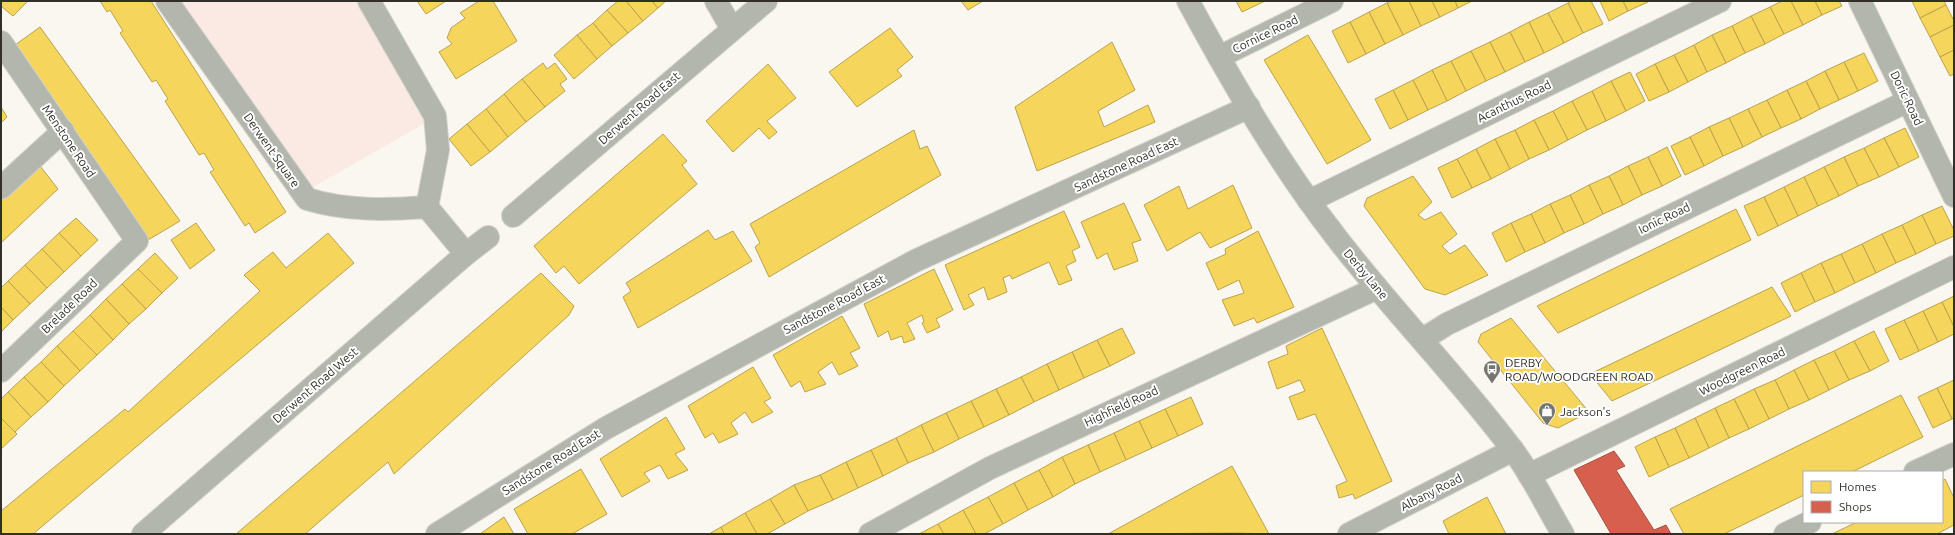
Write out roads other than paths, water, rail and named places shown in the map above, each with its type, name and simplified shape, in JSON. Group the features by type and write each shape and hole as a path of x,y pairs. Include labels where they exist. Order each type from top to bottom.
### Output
{"street":[{"name":"Derwent Square","path":"167,1 307,199 330,206 351,208 392,210 427,207"},
{"path":"369,1 435,116 438,150 427,207 466,254"},
{"path":"716,1 732,28"},
{"name":"Derwent Road East","path":"513,216 732,28 766,1"},
{"name":"Derby Lane","path":"1188,1 1248,106 1309,201 1377,288 1423,340 1513,450 1563,534"},
{"name":"Cornice Road","path":"1219,57 1332,1"},
{"name":"Acanthus Road","path":"1309,201 1720,1"},
{"name":"Doric Road","path":"1860,1 1954,196"},
{"name":"Menstone Road","path":"1,42 137,241"},
{"name":"Ionic Road","path":"1423,340 1447,324 1908,101"},
{"name":"Sandstone Road East","path":"437,534 606,428 915,261 1248,106"},
{"path":"1,188 63,131"},
{"name":"Derwent Road West","path":"143,534 466,254 488,237"},
{"name":"Brelade Road","path":"1,371 137,241"},
{"name":"Woodgreen Road","path":"1529,476 1954,267"},
{"name":"Highfield Road","path":"870,534 990,468 1377,288"},
{"name":"Albany Road","path":"1350,534 1513,450"},
{"path":"1917,471 1954,454"},
{"path":"1785,534 1808,523"}],"place":[{"name":"DERBY ROAD/WOODGREEN ROAD","path":"1492,384"},
{"name":"Jackson's","path":"1547,426"}]}
